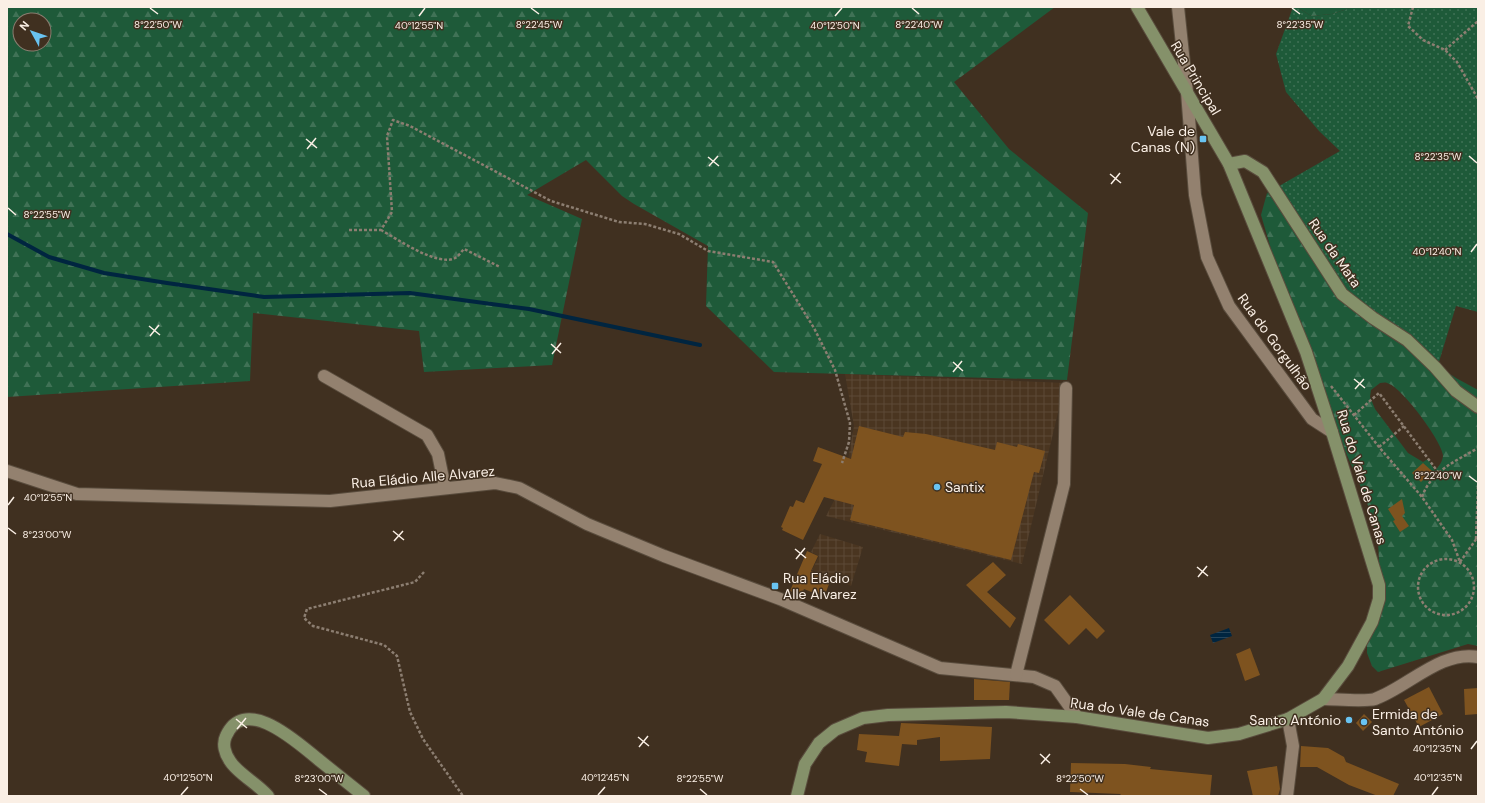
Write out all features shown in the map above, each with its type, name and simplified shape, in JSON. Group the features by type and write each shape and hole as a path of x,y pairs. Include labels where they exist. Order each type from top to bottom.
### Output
{"street":[{"name":"Rua Principal","path":"1137,7 1229,164"},
{"name":"Rua do Gorgulhão","path":"1178,7 1187,92 1195,196 1207,257 1229,306 1312,419 1332,432"},
{"name":"Rua da Mata","path":"1229,164 1245,161 1263,172 1342,294 1373,318 1407,340 1435,367 1456,391 1478,407"},
{"name":"Rua do Vale de Canas","path":"797,796 805,764 819,743 835,730 863,718 888,715 1006,712 1077,717 1208,738 1239,734 1288,719 1323,699 1348,666 1372,622 1380,593 1379,585 1306,352 1229,164"},
{"path":"324,376 427,435 438,454 445,488"},
{"path":"1016,675 1064,484 1066,388"},
{"name":"Rua Eládio Alle Alvarez","path":"7,471 77,494 330,501 495,483 519,488 587,524 664,556 780,599 940,668 1034,677 1055,686 1077,717"},
{"path":"1323,699 1374,699 1444,661 1472,655 1478,656"},
{"path":"1287,796 1293,746 1288,719"},
{"path":"268,796 230,763 224,750 225,738 229,728 238,722 250,720 261,721 280,729 364,796"}],"path":[{"path":"1413,7 1408,26 1423,40 1445,50 1457,62 1478,98"},
{"path":"1445,50 1478,21"},
{"path":"381,230 392,212 387,136 393,120 410,126 551,201 620,222 645,224 679,234 708,251 773,262 814,328 835,370 850,423 849,442 842,463"},
{"path":"349,230 381,230 416,250 444,261 456,258 464,249 500,267"},
{"path":"1330,384 1379,447 1422,497 1452,540 1460,562"},
{"path":"1354,415 1379,393 1438,472"},
{"path":"1379,447 1404,426"},
{"path":"1422,497 1426,486 1438,472 1478,448"},
{"path":"1460,562 1477,538 1478,486"},
{"path":"1441,559 1450,559 1460,562 1473,576 1475,585 1474,595 1465,608 1450,615 1442,615 1432,612 1425,606 1420,597 1418,588 1419,578 1424,569 1431,563 1441,559"},
{"path":"424,572 415,582 307,609 304,618 314,626 384,645 397,656 410,712 423,739 463,796"}],"shaded area":[{"path":"845,374 1065,383 1022,564 826,516 838,493 847,465 854,426"},
{"path":"820,534 863,547 851,586 812,570 819,556 811,552"}],"green space":[{"path":"7,7 1055,7 954,82 1009,149 1088,213 1067,380 774,372 706,306 708,246 622,196 586,160 527,195 582,219 552,365 424,372 419,331 253,313 250,381 7,397"},
{"path":"1293,7 1297,7 1311,16 1332,14 1353,7 1478,7 1478,312 1456,306 1438,365 1400,344 1363,318 1282,208 1267,193 1340,151 1319,131 1286,92 1276,54"},
{"path":"1297,7 1353,7 1332,14 1311,16"},
{"path":"1267,193 1282,208 1363,318 1400,344 1419,353 1456,378 1478,390 1478,646 1468,644 1378,672 1372,666 1367,653 1367,636 1376,589 1379,562 1378,540 1366,499 1340,439 1279,276 1261,215","holes":["1380,383 1387,383 1401,393 1420,414 1428,426 1441,448 1443,455 1442,461 1435,471 1428,459 1423,462 1408,453 1375,409 1370,397 1371,390"]}],"water":[{"path":"1229,628 1232,636 1213,643 1210,635"}],"building":[{"name":"Santix","path":"859,426 903,437 905,432 926,434 995,450 997,442 1017,447 1018,444 1045,451 1039,473 1034,472 1011,560 850,520 854,505 824,497 803,540 782,530 783,528 781,527 790,506 793,507 796,500 804,503 822,464 813,461 818,447 851,459"},
{"path":"1423,463 1432,471 1421,482 1412,473"},
{"path":"1402,499 1405,513 1402,516 1409,526 1400,532 1388,509"},
{"path":"807,551 818,556 811,571 831,579 824,597 804,589 801,596 790,591"},
{"path":"993,562 1006,575 987,592 1016,618 1010,628 966,585"},
{"path":"1070,595 1105,631 1097,639 1086,628 1069,645 1044,620"},
{"path":"1250,648 1260,675 1245,681 1236,654"},
{"path":"974,679 1010,682 1009,700 974,700"},
{"path":"1429,687 1443,714 1419,727 1404,700"},
{"path":"1478,688 1478,714 1465,715 1464,689"},
{"name":"Ermida de Santo António","path":"1364,714 1372,722 1363,731 1356,723"},
{"path":"901,723 992,727 990,759 940,761 940,737 917,740 917,745 902,744 899,766 865,762 867,752 857,750 859,734 899,736"},
{"path":"1301,746 1328,748 1344,757 1346,762 1399,784 1393,796 1378,796 1349,785 1317,767 1300,767"},
{"path":"1071,763 1125,764 1151,767 1150,769 1212,775 1210,796 1126,796 1120,795 1121,794 1070,792"},
{"path":"1277,766 1280,789 1278,796 1253,796 1247,771"}],"waterway":[{"path":"7,234 49,257 104,273 264,297 410,293 529,309 700,345"}],"place":[{"name":"Vale de Canas (N)","path":"1203,139"},
{"name":"Santix","path":"937,487"},
{"name":"Rua Eládio Alle Alvarez","path":"775,586"},
{"name":"Santo António","path":"1349,720"},
{"name":"Ermida de Santo António","path":"1364,722"}]}
